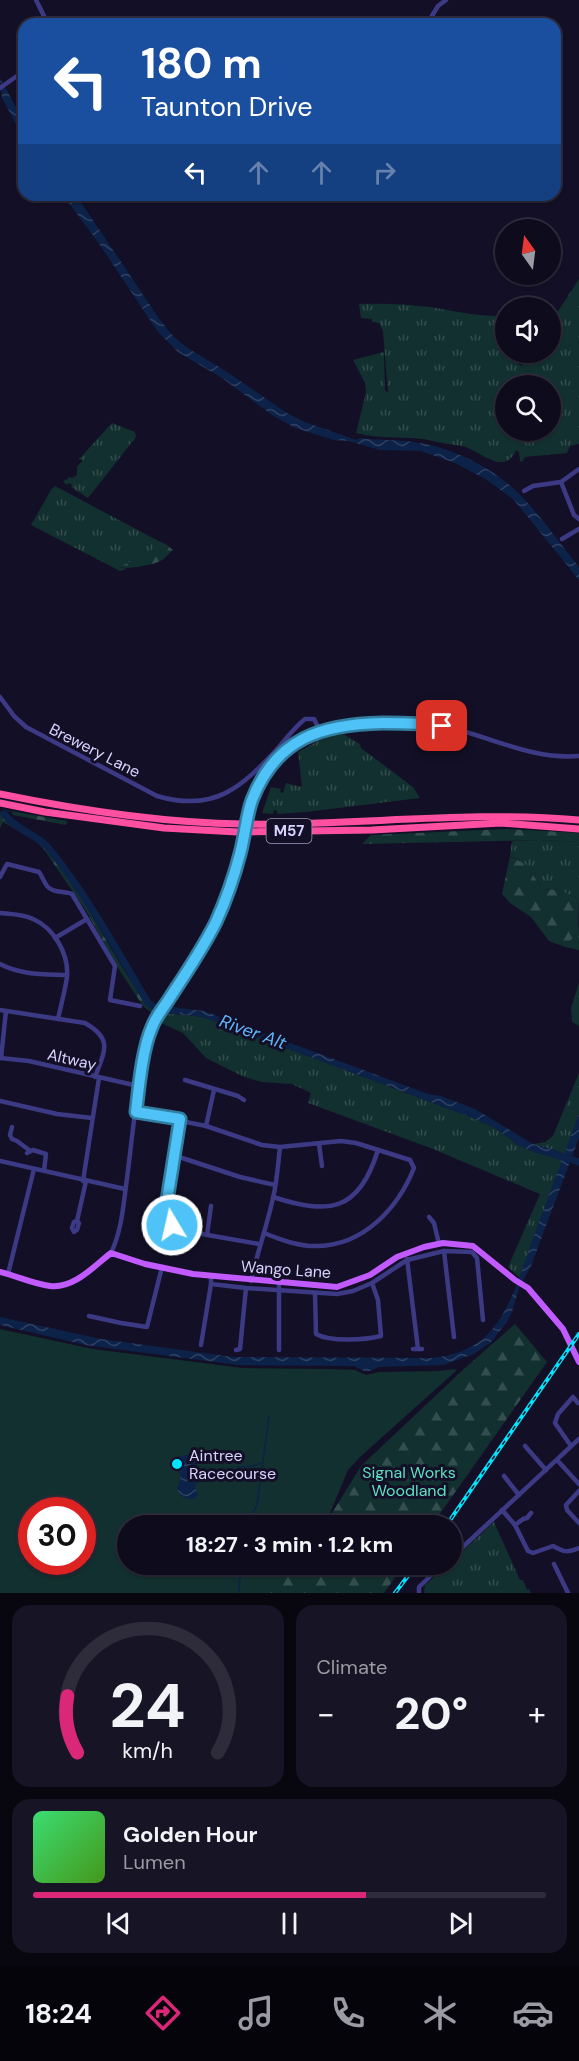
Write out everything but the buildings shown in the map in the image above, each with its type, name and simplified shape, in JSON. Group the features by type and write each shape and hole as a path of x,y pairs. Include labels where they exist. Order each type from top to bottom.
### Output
{"highway":[{"name":"M57","path":"0,794 44,803 163,818 242,824 365,822 498,815 579,820"},
{"name":"M57","path":"0,803 45,812 164,828 238,832 372,830 501,823 579,828"}],"main road":[{"name":"Wango Lane","path":"111,1253 162,1267 211,1276 278,1286 338,1287 439,1244 474,1246 516,1281 525,1285 564,1330 579,1362"},
{"path":"0,1272 52,1286 67,1284 111,1253"}],"street":[{"path":"36,0 45,18"},
{"path":"431,18 443,1"},
{"path":"0,88 18,75"},
{"path":"524,491 533,486 561,482 579,468"},
{"path":"561,482 574,515 579,519"},
{"path":"562,539 579,529"},
{"name":"Brewery Lane","path":"0,697 14,717 36,733 157,796 176,801 193,802 219,796 242,783 305,719 314,719 320,731"},
{"path":"111,1253 120,1225 138,1086 150,1032 213,928 226,898 243,841 248,814 259,784 276,761 294,745 320,731 353,724 430,724 541,755 561,758 579,756"},
{"path":"0,877 7,864 39,872 48,888 72,894 115,966 110,1000 137,1005 136,998"},
{"path":"0,913 25,916 35,920 55,938 63,952 67,975 58,1019"},
{"path":"55,938 87,919"},
{"path":"0,964 11,970 25,973 67,975"},
{"path":"0,1010 85,1023 101,1033 104,1052 97,1077 77,1221"},
{"path":"1,1058 6,1011"},
{"name":"Altway","path":"1,1058 18,1059 138,1086"},
{"path":"185,1080 238,1096 244,1100"},
{"path":"206,1126 213,1090"},
{"path":"0,1101 57,1114 92,1118"},
{"path":"136,1112 180,1119 262,1145 280,1147 341,1141 356,1143 410,1160 414,1168 409,1180 385,1214 356,1238 340,1244 317,1246 298,1244 264,1233"},
{"path":"180,1119 176,1156 166,1207 168,1220 179,1230 259,1244"},
{"path":"12,1127 10,1135 12,1139 18,1141 28,1151 46,1154 44,1171"},
{"path":"320,1144 322,1166"},
{"path":"251,1281 273,1197 280,1147"},
{"path":"273,1197 304,1206 323,1208 339,1204 362,1186 369,1176 378,1150"},
{"path":"176,1156 219,1171 275,1185"},
{"path":"0,1161 125,1189"},
{"path":"8,1274 34,1169"},
{"path":"207,1235 211,1206"},
{"path":"429,1217 434,1223 439,1244"},
{"path":"444,1251 454,1337"},
{"name":"Wango Lane","path":"211,1284 246,1288 278,1286 315,1293 337,1294 353,1291 372,1283 407,1256 444,1251 472,1252 477,1258 483,1320"},
{"path":"407,1256 418,1349"},
{"path":"89,1316 147,1327 162,1267"},
{"path":"200,1345 211,1276"},
{"path":"315,1293 316,1334 323,1338 371,1338 381,1336 378,1300 372,1283"},
{"path":"278,1286 279,1350"},
{"path":"236,1350 240,1349 246,1288"},
{"path":"569,1390 578,1403"},
{"path":"571,1446 555,1423 558,1414 573,1397"},
{"path":"462,1548 579,1439"},
{"path":"525,1446 546,1470"},
{"path":"557,1460 579,1484"},
{"path":"504,1476 519,1495"},
{"path":"579,1491 566,1505 567,1510 579,1523"},
{"path":"502,1510 515,1525 525,1548 533,1553 553,1546 567,1553 579,1548"},
{"path":"515,1525 531,1513"},
{"path":"554,1564 568,1593"},
{"path":"419,1593 419,1587 432,1575"}],"green space":[{"path":"579,279 579,444 570,446 567,453 525,457 522,462 516,450 512,458 500,462 466,447 420,439 376,437 356,433 366,392 365,383 353,360 384,352 385,390 388,393 383,331 379,323 372,322 372,319 361,318 359,304 412,305 495,316 495,363 519,363 522,366 524,363 561,363 561,307"},
{"path":"112,423 135,432 136,437 88,498 63,481 77,475 77,467 83,460 79,459"},
{"path":"55,486 147,535 156,548 120,567 127,569 120,571 31,525"},
{"path":"147,535 173,550 162,560 154,563 133,568 120,567 155,548"},
{"path":"340,732 360,744 361,748 413,787 420,798 306,812 277,814 274,810 273,814 262,813 271,787 281,789 280,792 283,793 286,783 302,787 298,752"},
{"path":"0,809 67,821 66,825 13,815 12,812"},
{"path":"0,811 11,824 40,842 52,854 147,1007 148,1005 158,1010 155,1013 153,1014 143,1006 116,965 88,914 43,848 36,841 3,822 0,828"},
{"path":"507,829 579,833 579,842 540,840 362,844 371,835"},
{"path":"512,841 579,842 579,899 558,890 542,889 525,865 510,856"},
{"path":"510,856 527,865 542,889 558,890 579,899 578,932 565,947 549,941 531,917 510,903 502,894"},
{"path":"579,922 579,950 565,947 578,932"},
{"path":"579,983 579,1026 572,1022 571,1008"},
{"path":"166,1013 203,1017 468,1116 495,1128 518,1145 534,1152 559,1158 561,1152 533,1144 545,1142 553,1136 579,1073 579,1114 520,1278 508,1267 540,1194 433,1149 308,1103 311,1093 292,1084 262,1082 244,1077 206,1058 183,1033 161,1023"},
{"name":"Signal Works Woodland","path":"515,1324 547,1362 439,1515 331,1515 361,1466"},
{"name":"Aintree Racecourse","path":"0,1329 93,1349 243,1368 355,1370 366,1375 379,1372 455,1369 456,1371 348,1470 329,1515 117,1515 117,1575 280,1575 261,1593 0,1593"},
{"path":"494,1522 520,1580 523,1580 527,1590 529,1589 531,1593 424,1593 425,1585 436,1575 462,1575 462,1552"},
{"path":"276,1575 397,1575 384,1593 255,1593"}],"water":[{"path":"0,78 18,111 18,128 2,98"},
{"path":"67,201 80,201 160,320 186,347 287,413 305,422 356,440 361,438 405,441 434,446 463,456 490,471 514,489 538,515 579,567 579,580 514,500 487,480 455,463 421,451 380,450 349,441 334,440 295,428 272,415 222,378 178,352 158,332"},
{"path":"170,1007 204,1011 428,1094 441,1096 475,1109 533,1144 561,1152 559,1159 518,1145 495,1128 468,1116 203,1017 166,1013"},
{"path":"579,1114 579,1138 531,1266 519,1288 512,1312 491,1342 474,1354 443,1365 379,1367 370,1371 354,1366 238,1365 85,1345 0,1325 0,1317 101,1339 233,1357 432,1358 461,1352 486,1336 495,1326 509,1302"},
{"path":"192,1454 196,1458 196,1473 200,1479 195,1486 198,1496 192,1499 179,1494 177,1488 181,1476 172,1462 175,1457"}],"waterway":[{"name":"River Alt","path":"4,814 15,825 46,845 65,869 102,925 148,1003 156,1008 177,1011"},
{"name":"River Alt","path":"553,1154 579,1162"},
{"path":"252,1515 257,1505 269,1416"},
{"path":"238,1467 261,1463"},
{"path":"239,1592 240,1576"}],"railway":[{"path":"454,1515 579,1334"},
{"path":"395,1593 409,1575"}],"place":[{"name":"Aintree Racecourse","path":"177,1464"}],"route":[{"path":"172,1225 168,1220 166,1207 176,1156 180,1119 136,1112 138,1086 152,1027 196,959 226,898 240,853 248,814 259,784 284,753 311,735 329,728 380,723 442,726"}]}
